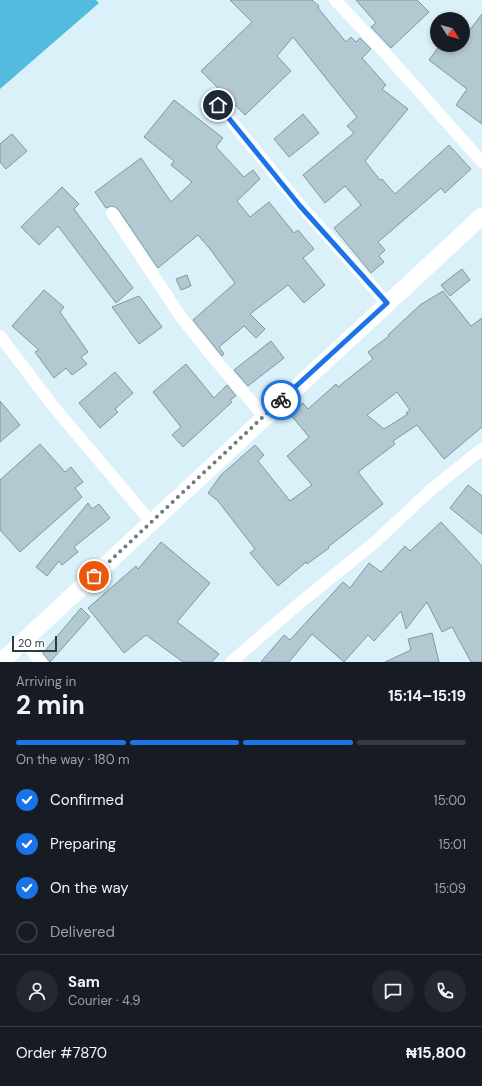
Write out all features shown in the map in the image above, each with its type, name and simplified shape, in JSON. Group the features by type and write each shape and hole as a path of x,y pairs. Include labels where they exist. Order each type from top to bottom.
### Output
{"street":[{"path":"335,0 385,53 482,162"},
{"path":"218,105 300,206 387,303"},
{"path":"112,213 181,317 217,362 264,416"},
{"path":"1,662 264,416 482,216"},
{"path":"0,336 53,406 152,522"},
{"path":"231,662 294,607 375,542 433,488 482,449"},
{"path":"25,640 40,662"}],"shaded area":[{"path":"0,0 96,0 99,3 0,89"}],"building":[{"path":"230,0 312,0 319,6 318,8 346,42 351,37 356,42 360,38 371,49 362,58 386,85 382,89 408,109 365,161 380,180 382,179 395,194 449,145 471,169 445,193 441,188 378,242 385,250 379,256 384,262 371,273 334,228 361,205 345,186 325,203 303,175 354,133 347,126 357,117 293,37 277,56 291,71 245,115 201,71 252,22"},
{"path":"356,0 417,0 429,12 391,48 371,27 376,23"},
{"path":"482,14 482,124 456,105 467,89 429,60 435,52 470,52 470,30"},
{"path":"174,100 223,138 216,147 244,177 253,170 260,179 237,201 250,217 269,202 294,233 298,230 314,249 303,258 325,285 304,303 288,285 250,314 265,329 256,338 244,326 219,347 224,354 222,356 193,320 235,283 210,249 198,235 158,268 118,209 112,206 106,208 95,192 141,158 171,202 192,182 171,165 174,161 144,137"},
{"path":"303,114 319,133 289,157 274,139"},
{"path":"12,134 27,151 6,169 0,162 0,144"},
{"path":"62,187 79,204 74,209 133,288 116,303 58,226 39,245 21,227"},
{"path":"462,269 470,280 450,296 441,285"},
{"path":"187,275 191,286 181,290 176,279"},
{"path":"44,290 64,307 60,312 88,352 81,357 87,364 72,375 66,368 54,378 35,352 39,350 12,326"},
{"path":"443,291 471,326 482,318 482,427 444,459 417,425 393,441 395,444 358,472 383,504 328,547 329,548 307,564 306,562 278,586 250,553 255,549 218,501 208,493 221,475 255,445 264,455 258,461 290,501 312,485 287,456 309,437 290,414 303,403 308,409 336,384 338,387 373,359 368,352 389,336 388,335 420,305","holes":["397,392 410,410 406,413 408,414 384,429 367,415"]},
{"path":"139,296 162,327 139,344 112,307"},
{"path":"271,341 284,358 248,386 234,370"},
{"path":"186,364 214,398 227,385 236,396 230,400 232,402 183,447 172,435 181,427 153,392"},
{"path":"115,372 133,393 115,409 118,412 100,428 79,403"},
{"path":"0,401 20,425 0,442"},
{"path":"40,444 65,472 71,467 83,482 75,488 82,497 20,552 0,530 0,480"},
{"path":"468,485 482,496 482,534 450,508"},
{"path":"88,503 92,509 99,504 110,518 74,547 78,552 62,565 59,561 47,576 36,567"},
{"path":"441,522 482,566 482,662 471,662 452,627 442,632 427,602 406,629 401,611 374,641 368,635 344,662 312,634 289,662 261,662 284,635 290,640 343,582 350,588 369,563 381,572 405,546 410,551"},
{"path":"161,542 210,583 177,622 219,654 212,662 183,662 146,635 124,653 88,608 136,566 138,569"},
{"path":"81,608 90,617 50,662 43,653"},
{"path":"432,633 439,662 385,662 411,650 408,639"}],"way so far":[{"path":"94,576 281,400"}],"route":[{"path":"218,105 300,206 387,303 281,400"}]}
